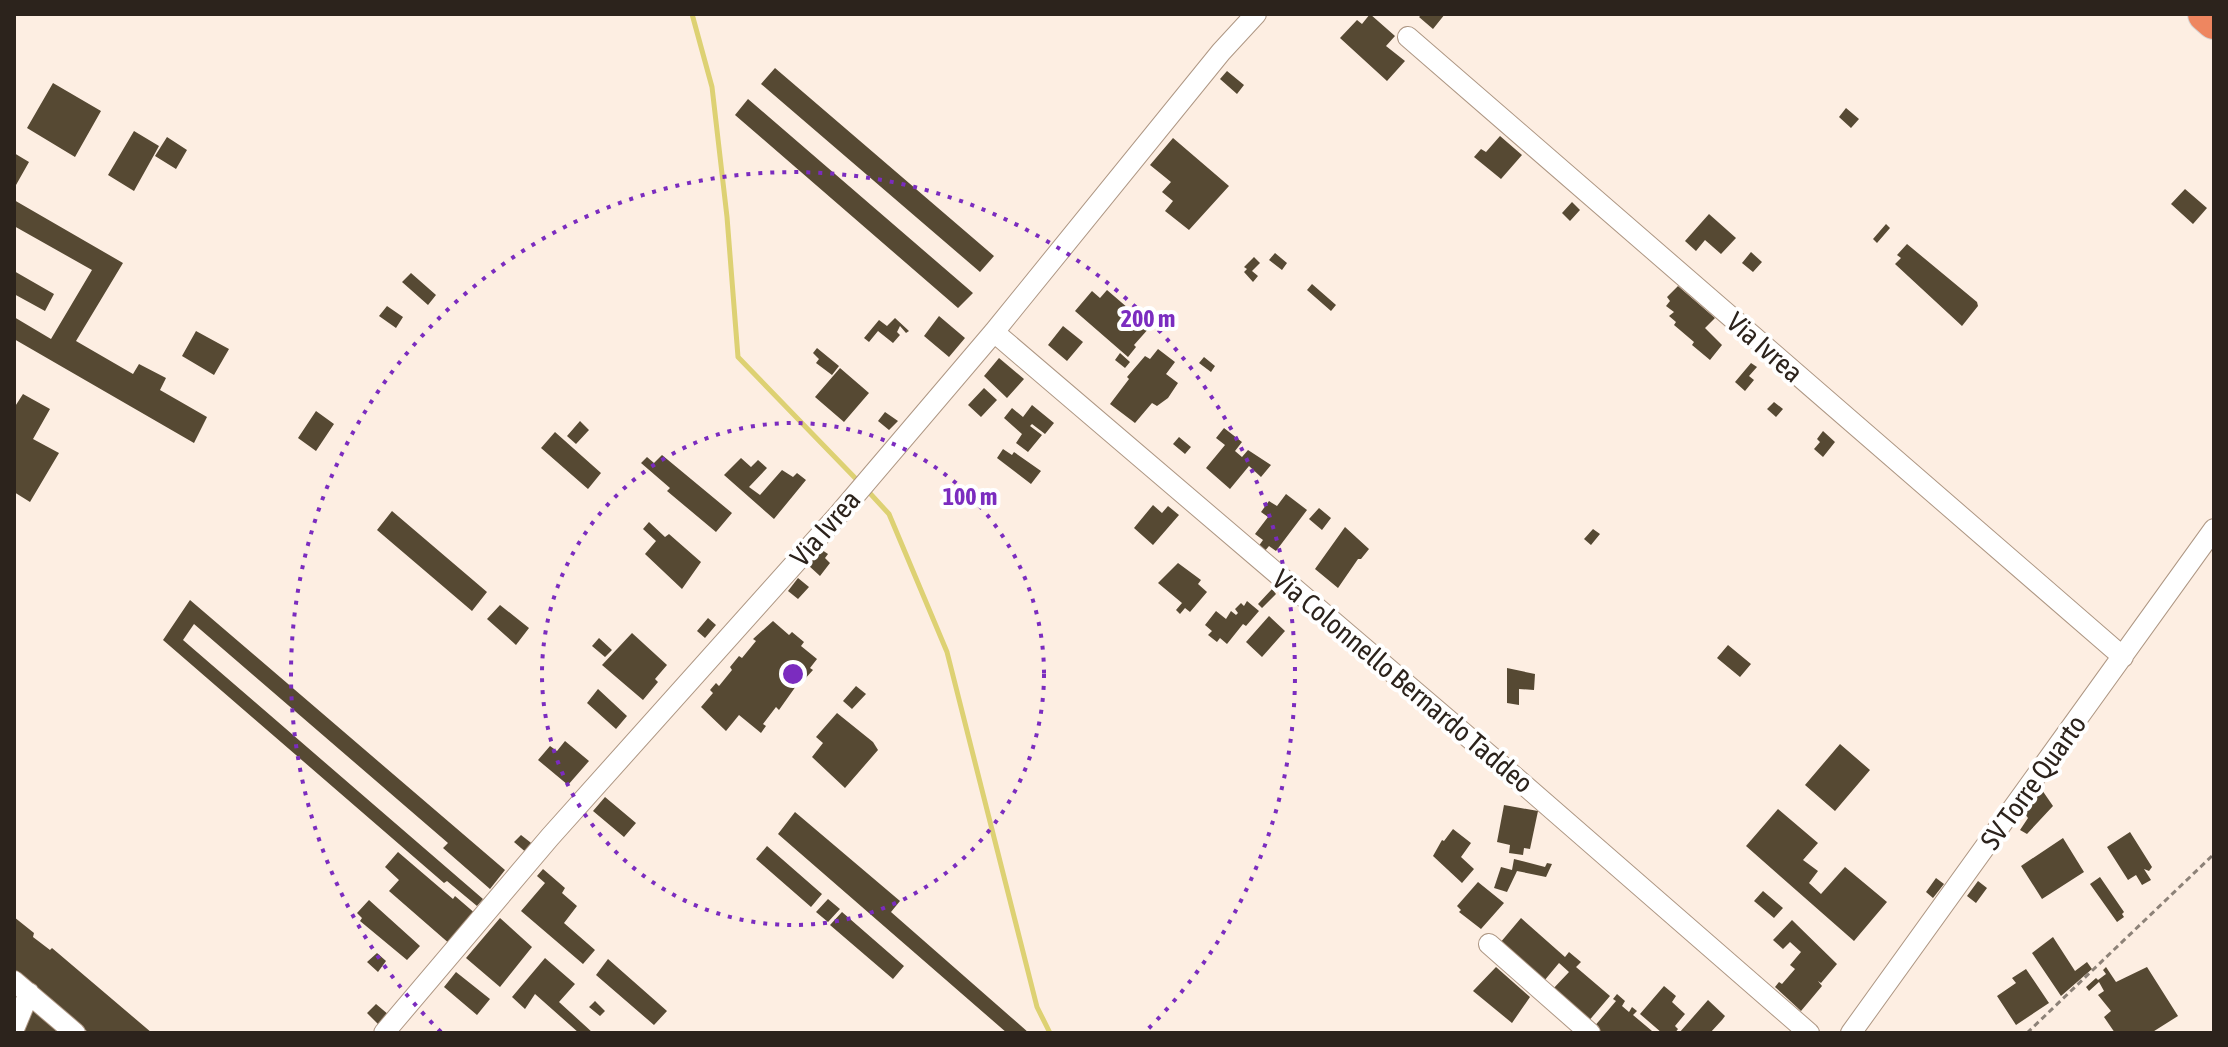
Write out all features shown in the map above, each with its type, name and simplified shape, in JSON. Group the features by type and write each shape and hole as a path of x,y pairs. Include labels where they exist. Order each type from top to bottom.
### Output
{"highway":[{"path":"2206,14 2214,21"}],"street":[{"name":"Via Ivrea","path":"384,1033 550,837 840,513 994,332 1221,52 1256,14"},
{"name":"Via Ivrea","path":"1408,37 2123,657"},
{"name":"Via Colonnello Bernardo Taddeo","path":"994,332 1809,1033"},
{"name":"SV Torre Quarto","path":"1851,1033 2214,529"},
{"path":"1489,944 1590,1033"},
{"path":"14,1029 21,987"},
{"path":"21,987 75,1033"}],"path":[{"path":"2027,1033 2214,854"}],"building":[{"path":"1370,14 1395,36 1386,46 1405,61 1387,81 1340,38 1357,20 1362,24"},
{"path":"1422,14 1445,14 1433,29 1419,17"},
{"path":"775,68 994,256 980,272 761,84"},
{"path":"1227,71 1244,85 1237,94 1220,79"},
{"path":"53,83 101,111 75,157 27,128"},
{"path":"748,99 973,293 958,308 735,115"},
{"path":"1846,108 1859,119 1851,128 1839,117"},
{"path":"134,131 159,146 134,191 108,175"},
{"path":"1500,136 1522,155 1501,179 1474,157 1481,149 1486,152"},
{"path":"167,137 187,150 176,169 155,156"},
{"path":"1173,138 1229,186 1189,230 1165,211 1173,201 1162,192 1171,182 1150,165"},
{"path":"14,153 29,162 16,185 14,184"},
{"path":"2185,189 2207,208 2193,224 2171,204"},
{"path":"14,200 123,263 76,341 133,374 139,364 166,378 160,390 207,417 194,443 14,339 14,317 51,339 92,270 14,226"},
{"path":"1572,202 1580,210 1570,221 1562,213"},
{"path":"1709,214 1736,238 1721,254 1705,240 1696,251 1685,241"},
{"path":"1886,224 1890,228 1877,243 1873,239"},
{"path":"1907,244 1977,302 1978,306 1962,326 1895,264 1901,258 1897,255"},
{"path":"1751,252 1762,262 1753,272 1742,263"},
{"path":"1275,253 1287,263 1282,270 1269,260"},
{"path":"1254,257 1260,263 1252,271 1258,276 1253,282 1244,272 1247,269 1244,267"},
{"path":"14,271 54,294 45,311 14,294"},
{"path":"411,273 436,295 428,305 402,282"},
{"path":"1312,284 1336,305 1331,311 1307,290"},
{"path":"1678,286 1715,318 1705,328 1722,345 1710,360 1692,345 1694,342 1674,325 1676,322 1669,316 1674,312 1666,306 1670,301 1667,297"},
{"path":"1107,290 1150,327 1128,357 1075,311 1092,291 1100,298"},
{"path":"387,306 403,317 396,328 379,316"},
{"path":"939,316 965,338 949,357 924,336"},
{"path":"895,318 909,331 906,333 900,326 897,332 900,335 893,343 878,331 869,342 864,338 879,320 887,326"},
{"path":"1063,326 1083,342 1067,361 1048,345"},
{"path":"196,331 229,349 214,375 182,356"},
{"path":"817,348 839,366 832,375 816,363 819,359 813,353"},
{"path":"1158,349 1175,362 1166,374 1178,383 1168,398 1157,406 1152,403 1135,423 1110,404 1145,356 1150,359"},
{"path":"1120,353 1130,362 1125,368 1115,360"},
{"path":"1204,357 1215,366 1211,372 1199,363"},
{"path":"999,358 1024,379 1007,398 984,376"},
{"path":"1751,363 1757,367 1749,376 1754,380 1745,391 1735,382"},
{"path":"840,368 869,393 844,422 815,397"},
{"path":"984,388 997,400 981,417 968,405"},
{"path":"23,394 50,409 33,439 59,453 30,502 14,492 14,408"},
{"path":"1774,402 1783,409 1776,417 1767,409"},
{"path":"1032,405 1054,423 1045,434 1032,424 1030,426 1042,435 1028,452 1016,443 1022,434 1004,418 1012,408 1023,417"},
{"path":"316,411 334,424 316,451 298,438"},
{"path":"885,412 898,421 889,430 878,421"},
{"path":"580,421 589,430 576,444 567,436"},
{"path":"1224,428 1242,442 1235,451 1242,457 1248,450 1271,465 1261,477 1249,466 1230,489 1206,468 1225,445 1216,438"},
{"path":"1823,431 1835,442 1823,457 1814,449"},
{"path":"555,432 601,473 588,489 541,448"},
{"path":"1179,437 1191,447 1185,454 1173,444"},
{"path":"1003,449 1012,455 1014,452 1041,471 1031,484 997,458"},
{"path":"662,455 732,513 716,532 667,491 670,488 641,463 647,457 654,463"},
{"path":"741,458 751,467 758,460 767,468 749,487 760,495 782,470 793,477 797,473 806,480 774,519 724,475"},
{"path":"1286,494 1307,510 1276,551 1269,546 1264,552 1258,547 1263,540 1255,534 1268,517 1261,512 1269,501 1277,506"},
{"path":"1153,505 1162,513 1168,506 1179,515 1153,545 1134,528"},
{"path":"1319,508 1331,518 1322,530 1309,519"},
{"path":"392,511 487,592 472,611 377,530"},
{"path":"649,522 665,537 669,534 701,562 682,589 645,554 656,541 643,529"},
{"path":"1345,527 1369,549 1338,588 1315,569"},
{"path":"1593,529 1600,534 1591,545 1584,539"},
{"path":"822,550 828,554 825,558 830,563 820,576 808,565"},
{"path":"1178,563 1201,580 1198,584 1207,592 1190,612 1185,608 1180,614 1176,610 1182,603 1158,583"},
{"path":"798,578 809,587 798,599 788,591"},
{"path":"1272,589 1276,594 1262,608 1258,604"},
{"path":"190,600 505,870 490,889 443,848 448,843 194,624 183,640 483,899 477,906 447,881 444,883 163,640"},
{"path":"1247,601 1259,611 1246,626 1243,624 1227,644 1220,638 1217,642 1208,635 1212,631 1205,625 1216,611 1226,619 1231,611 1236,615 1235,609 1241,603 1244,606"},
{"path":"500,605 529,628 516,645 487,619"},
{"path":"1269,616 1285,631 1262,657 1246,642"},
{"path":"708,618 716,625 705,638 697,631"},
{"path":"773,621 789,635 792,632 804,642 801,646 817,659 810,668 813,670 803,681 801,679 779,710 776,707 763,724 766,726 761,733 739,715 726,731 701,707 713,693 710,690 716,683 719,686 739,656 742,658 756,641 753,639"},
{"path":"632,633 667,665 643,700 602,665"},
{"path":"599,638 612,650 605,657 592,646"},
{"path":"1728,645 1751,664 1740,677 1717,658"},
{"path":"1507,668 1535,674 1534,690 1519,689 1519,705 1507,703"},
{"path":"856,686 866,694 852,709 843,701"},
{"path":"598,689 627,716 616,729 587,703"},
{"path":"837,713 873,742 878,750 845,788 812,757 823,743 816,737"},
{"path":"565,741 589,761 568,785 538,760 550,746 557,751"},
{"path":"1840,744 1870,770 1835,811 1805,785"},
{"path":"2042,790 2053,806 2027,834 2020,830 2028,818 2025,814"},
{"path":"605,797 636,823 624,837 593,811"},
{"path":"1504,805 1538,811 1530,849 1524,848 1523,855 1509,853 1510,845 1497,842"},
{"path":"1778,809 1818,843 1803,860 1818,871 1809,883 1821,894 1845,867 1887,902 1854,941 1746,846"},
{"path":"795,812 900,901 891,912 1029,1033 1007,1033 778,834"},
{"path":"1453,829 1471,843 1461,857 1474,869 1462,883 1433,856"},
{"path":"2130,832 2152,867 2149,871 2144,869 2151,880 2142,885 2136,875 2128,880 2107,847"},
{"path":"521,835 535,846 528,854 514,842"},
{"path":"2063,838 2084,872 2042,899 2021,866"},
{"path":"767,846 822,894 811,907 756,859"},
{"path":"398,852 453,899 455,896 477,915 451,945 389,891 399,880 385,867"},
{"path":"1514,859 1545,867 1547,863 1552,864 1546,877 1517,871 1507,892 1494,888 1501,867 1512,870"},
{"path":"543,869 565,888 562,893 577,906 564,923 595,950 583,964 521,911 545,883 537,876"},
{"path":"2100,877 2124,912 2124,917 2117,922 2090,884"},
{"path":"1936,878 1944,884 1933,898 1926,892"},
{"path":"1978,881 1987,888 1976,903 1967,896"},
{"path":"1478,882 1504,903 1481,929 1459,912 1461,910 1457,906"},
{"path":"1763,891 1783,908 1774,918 1754,901"},
{"path":"828,899 840,909 828,922 816,912"},
{"path":"369,900 420,946 407,960 360,921 362,918 357,913"},
{"path":"842,912 904,966 893,979 830,925"},
{"path":"14,917 34,933 33,937 50,950 52,948 152,1033 89,1033 14,969"},
{"path":"500,918 532,947 500,987 466,958"},
{"path":"1521,918 1565,957 1569,952 1581,962 1576,967 1610,996 1587,1023 1551,991 1569,972 1559,963 1544,981 1500,943"},
{"path":"1792,920 1837,964 1821,983 1818,981 1822,986 1801,1011 1775,987 1779,982 1782,984 1795,969 1790,965 1801,952 1790,942 1783,949 1773,940"},
{"path":"2053,937 2075,971 2087,962 2092,969 2061,996 2032,953"},
{"path":"377,953 386,961 378,972 367,962"},
{"path":"545,958 575,984 559,1002 593,1033 579,1033 535,994 525,1009 512,997"},
{"path":"608,959 667,1011 654,1025 596,975"},
{"path":"1496,967 1530,997 1512,1023 1473,991"},
{"path":"2106,967 2116,982 2147,967 2178,1016 2151,1033 2115,1033 2104,1017 2111,1011 2098,995 2104,991 2099,982 2089,991 2086,987 2106,974 2103,970"},
{"path":"2026,969 2049,1003 2016,1025 1997,996 2016,983 2012,978"},
{"path":"456,972 490,999 477,1015 444,987"},
{"path":"1664,986 1676,996 1672,1002 1685,1014 1675,1026 1678,1029 1675,1033 1662,1033 1640,1014"},
{"path":"1617,994 1625,1001 1622,1006 1629,1012 1632,1007 1637,1011 1633,1015 1651,1033 1599,1033 1593,1028 1616,1001 1613,999"},
{"path":"1708,1000 1725,1016 1722,1020 1710,1033 1679,1033"},
{"path":"595,1001 605,1011 600,1016 589,1007"},
{"path":"376,1004 389,1015 380,1026 367,1013"},
{"path":"36,1010 60,1033 23,1033 32,1011"}],"waterway":[{"path":"692,14 712,87 727,217 738,357 859,482"},
{"path":"866,489 889,514 947,652 1037,1007 1050,1033"}]}
